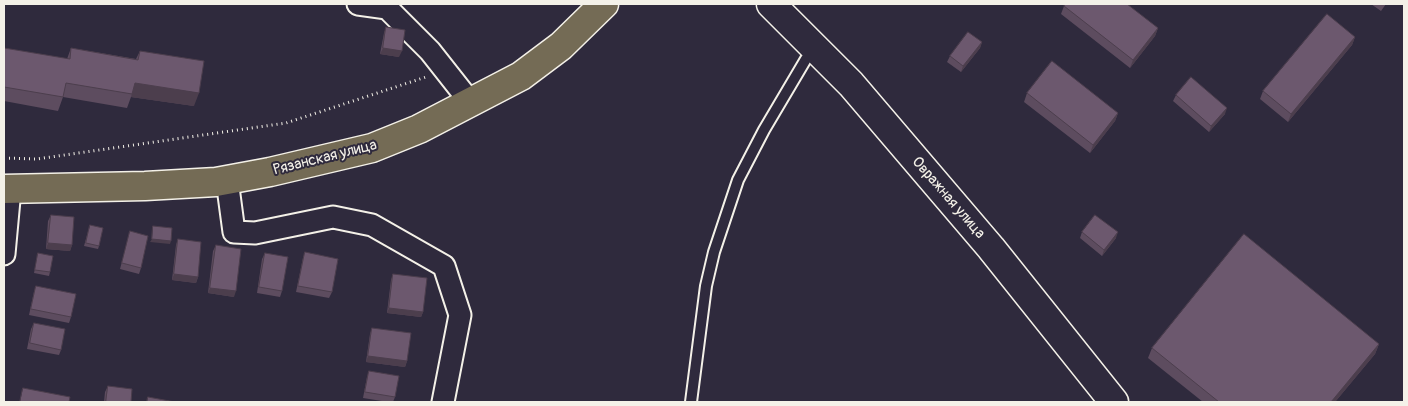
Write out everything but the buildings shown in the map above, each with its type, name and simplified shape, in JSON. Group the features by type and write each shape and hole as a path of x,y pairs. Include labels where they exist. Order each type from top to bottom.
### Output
{"main road":[{"name":"Рязанская улица","path":"7,189 145,186 227,180 372,148 419,129 521,76 561,46 604,4"}],"street":[{"path":"358,4 387,6 430,50 471,103"},
{"name":"Овражная улица","path":"771,4 851,84 991,248 1114,402"},
{"path":"227,180 234,232 255,233 333,217 372,225 444,266 460,315 443,402"},
{"path":"4,254 7,189"}],"lane":[{"path":"691,402 706,286 714,252 738,180 764,130 806,58 816,48"}],"path":[{"path":"4,158 37,159 286,123 445,70"}]}
